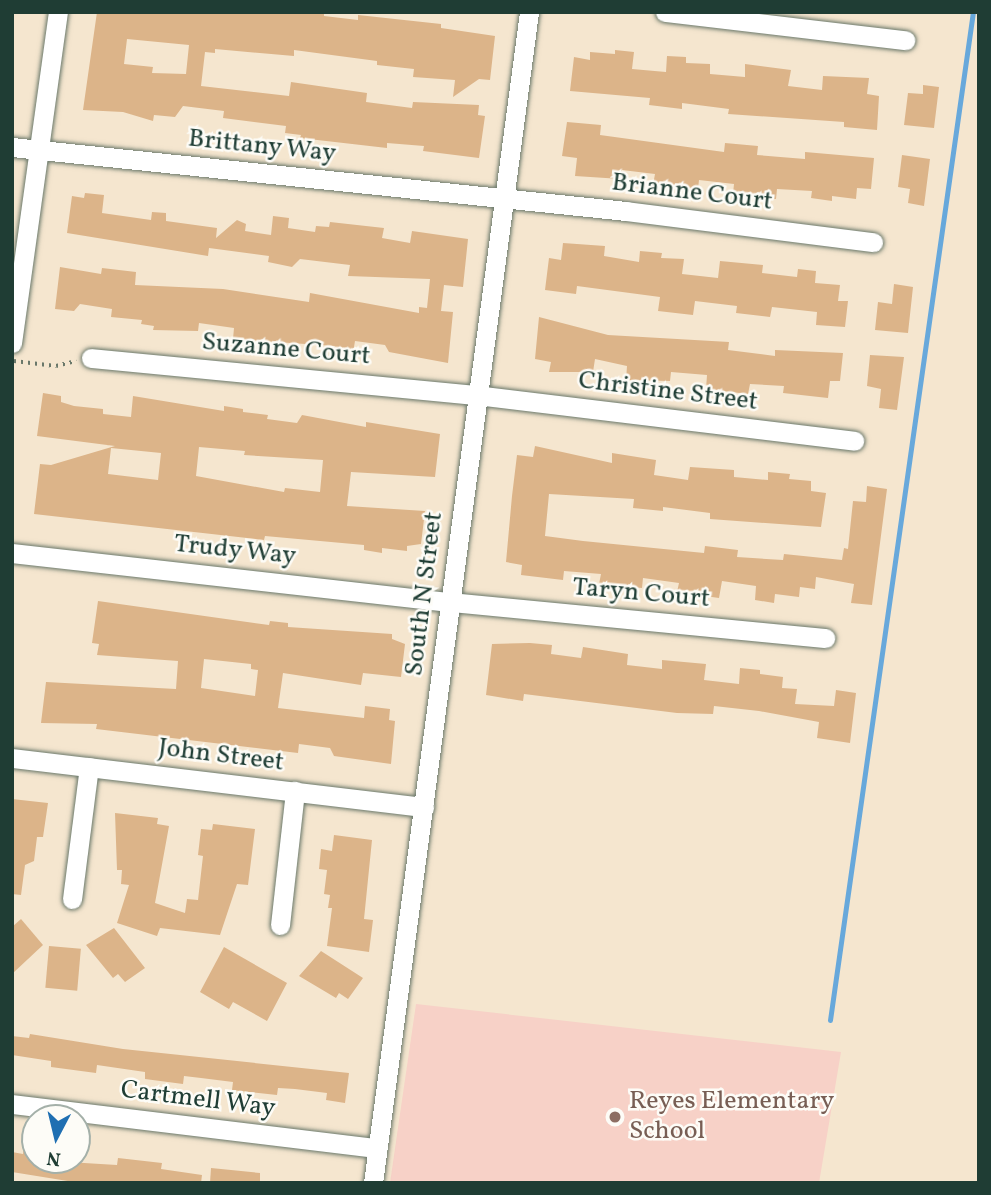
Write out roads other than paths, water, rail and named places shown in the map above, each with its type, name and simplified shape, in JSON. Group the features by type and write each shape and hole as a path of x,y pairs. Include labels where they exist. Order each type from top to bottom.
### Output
{"street":[{"path":"12,343 58,12"},
{"name":"South N Street","path":"373,1183 529,12"},
{"path":"665,12 905,40"},
{"name":"Brittany Way","path":"12,147 505,198"},
{"name":"Brianne Court","path":"505,198 873,242"},
{"name":"Suzanne Court","path":"91,358 477,395"},
{"name":"Christine Street","path":"477,395 854,441"},
{"name":"Trudy Way","path":"12,553 452,603"},
{"name":"Taryn Court","path":"452,603 825,638"},
{"name":"John Street","path":"12,758 424,807"},
{"path":"72,899 89,767"},
{"path":"280,925 295,790"},
{"name":"Cartmell Way","path":"12,1104 377,1148"}],"waterway":[{"path":"830,1020 973,12"}],"place":[{"name":"Reyes Elementary School","path":"615,1117"}]}
